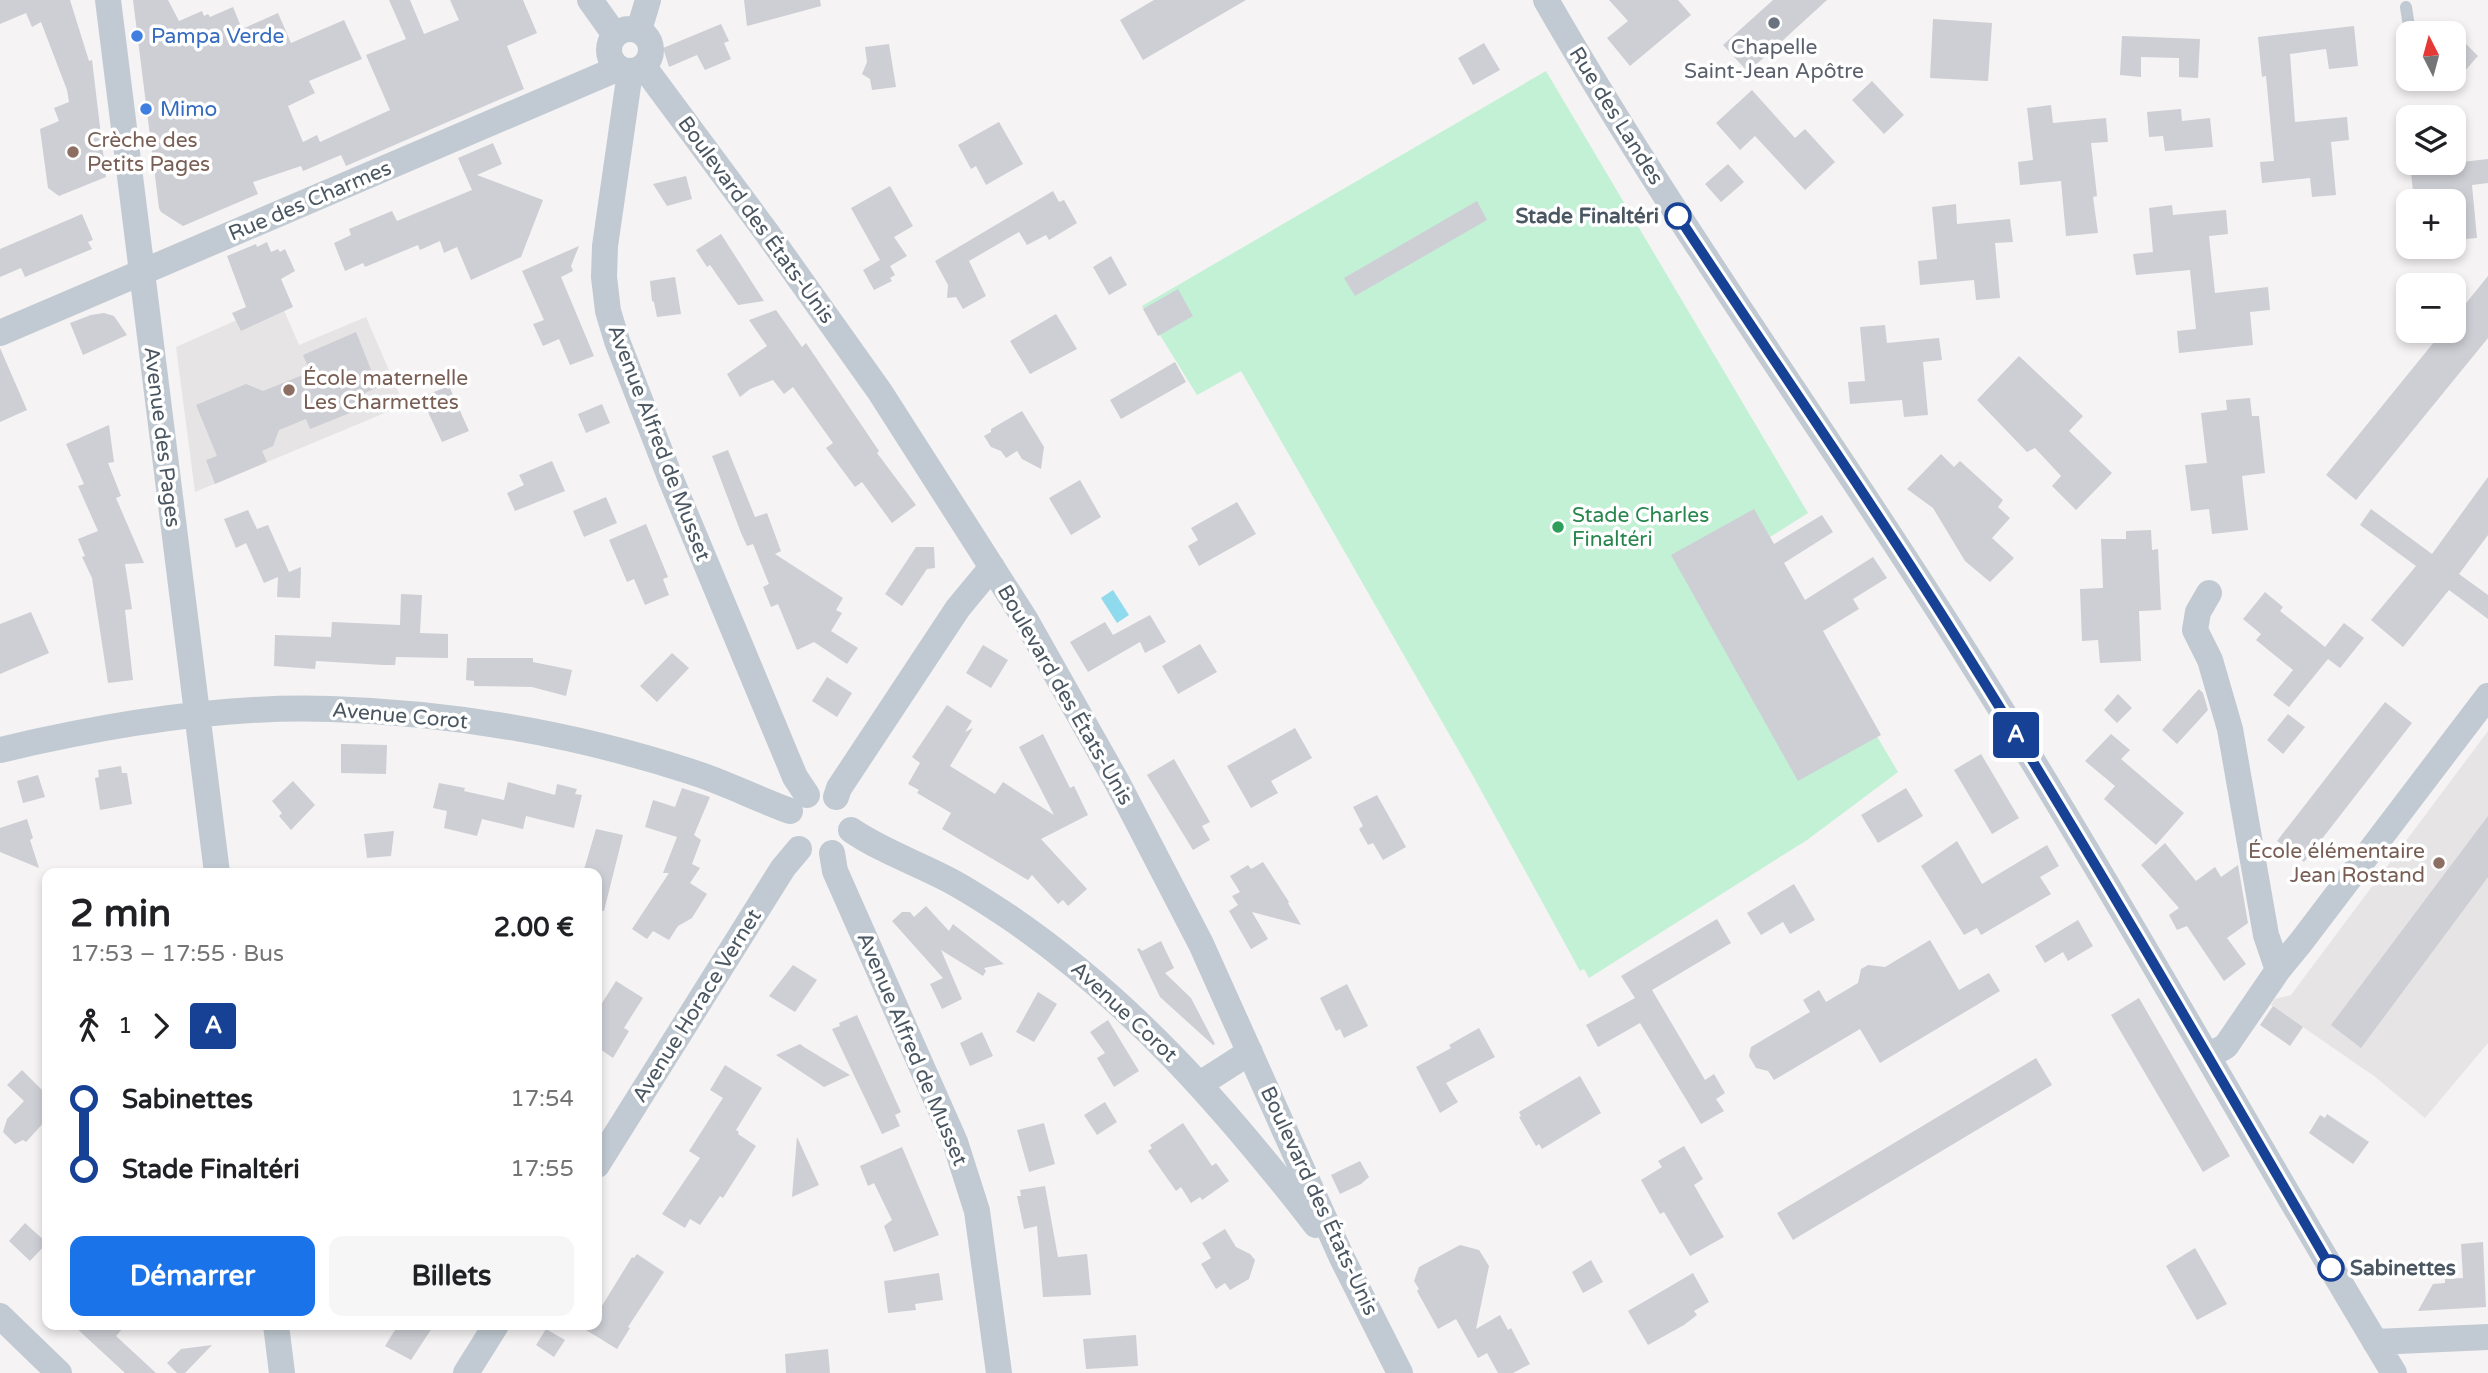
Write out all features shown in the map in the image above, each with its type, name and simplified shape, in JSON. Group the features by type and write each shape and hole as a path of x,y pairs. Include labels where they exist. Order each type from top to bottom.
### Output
{"street":[{"name":"Avenue des Pages","path":"108,0 216,868"},
{"path":"590,0 627,32 649,40 651,55 631,69 610,55 611,40 627,32 648,0"},
{"name":"Rue des Landes","path":"1546,0 1629,141 1968,656 2209,1056 2394,1373"},
{"name":"Rue des Charmes","path":"0,333 631,69"},
{"name":"Boulevard des États-Unis","path":"631,69 767,233 880,392 1025,619 1117,782 1200,944 1342,1258 1400,1373"},
{"name":"Avenue Alfred de Musset","path":"631,69 605,246 604,276 608,311 672,482 795,777 798,803"},
{"path":"836,797 839,788 958,608 992,567"},
{"path":"2210,593 2198,612 2195,630 2210,660 2230,729 2266,935 2278,970"},
{"path":"2209,1056 2226,1046 2278,970 2488,696"},
{"name":"Avenue Corot","path":"0,750 121,726 197,716 268,710 330,709 408,714 542,733 623,751 798,803"},
{"path":"826,793 836,797 848,811 850,830 847,839 832,853 815,856 799,849 788,832 788,821 798,803 826,793"},
{"name":"Avenue Corot","path":"850,830 869,842 947,879 1006,915 1059,953 1153,1035 1200,1084 1271,1167 1342,1258"},
{"name":"Avenue Horace Vernet","path":"602,1157 775,880 799,849"},
{"name":"Avenue Alfred de Musset","path":"832,853 835,871 955,1142 977,1211 999,1373"},
{"path":"1200,1084 1250,1052"},
{"path":"0,1316 59,1373"},
{"path":"277,1330 282,1373"},
{"path":"466,1373 493,1330"},
{"path":"2375,1342 2488,1337"}],"lane":[{"path":"2406,7 2408,21"}],"shaded area":[{"name":"École maternelle Les Charmettes","path":"280,301 299,345 366,317 404,405 195,492 176,347"},
{"name":"École élémentaire Jean Rostand","path":"2488,731 2488,1043 2425,1118 2374,1076 2271,1005 2275,999 2291,995"}],"green space":[{"name":"Stade Charles Finaltéri","path":"1546,71 1808,513 1762,542 1898,772 1807,840 1589,978 1584,969 1580,971 1472,774 1241,371 1197,395 1142,306"}],"water":[{"path":"1113,590 1129,615 1117,623 1101,598"}],"building":[{"path":"0,0 70,0 89,61 92,60 106,177 59,196 48,188 40,129 59,121 54,108 69,102 67,90 41,22 32,27 26,13 0,24"},
{"path":"133,0 168,0 179,21 202,11 204,16 208,14 210,17 233,7 242,29 278,13 291,43 344,20 362,59 309,81 315,93 288,106 303,142 317,135 320,142 390,110 366,55 406,39 389,0 410,0 424,34 459,20 450,0 523,0 537,33 507,46 524,89 346,166 341,155 303,171 301,166 253,182 258,194 183,226 159,208"},
{"path":"744,0 820,0 821,6 747,26"},
{"path":"1154,0 1246,0 1143,60 1120,20"},
{"path":"1609,0 1678,0 1691,15 1630,66 1607,38 1628,21"},
{"name":"Chapelle Saint-Jean Apôtre","path":"1773,0 1827,0 1748,72 1723,45"},
{"path":"1933,19 1992,23 1988,81 1930,78"},
{"path":"721,24 729,41 724,43 731,59 705,70 697,55 669,67 663,48"},
{"path":"2354,26 2358,66 2329,69 2326,49 2290,54 2295,122 2347,117 2349,140 2331,142 2336,195 2312,197 2310,178 2262,183 2260,162 2274,161 2266,76 2262,77 2258,37"},
{"path":"2122,36 2200,39 2198,78 2179,77 2179,58 2141,57 2141,77 2120,75"},
{"path":"1484,43 1500,70 1473,85 1458,58"},
{"path":"889,44 896,87 872,90 870,79 862,74 867,62 865,47"},
{"path":"2466,44 2478,56 2466,70"},
{"path":"1872,81 1904,115 1884,134 1852,100"},
{"path":"1752,90 1795,138 1805,129 1835,162 1805,190 1755,136 1740,150 1716,123"},
{"path":"2051,105 2053,123 2106,118 2108,142 2091,143 2097,196 2093,197 2098,233 2066,236 2061,181 2020,185 2018,162 2033,160 2027,108"},
{"path":"2181,109 2182,121 2210,118 2213,147 2165,151 2163,136 2149,137 2147,112"},
{"path":"999,122 1023,164 986,185 976,166 971,169 958,145"},
{"path":"493,143 502,164 477,175 543,200 521,257 471,280 457,247 444,253 440,241 420,250 418,245 365,267 363,263 345,271 334,243 351,235 349,229 392,211 397,221 472,190 458,158"},
{"path":"2488,159 2488,183 2472,185 2477,238 2466,239 2466,189 2413,189 2411,175 2466,175 2466,162"},
{"path":"1728,164 1744,182 1721,202 1705,184"},
{"path":"686,176 692,199 667,206 653,184"},
{"path":"890,186 913,226 894,237 907,256 890,266 895,275 890,278 892,281 874,290 863,270 880,260 851,208"},
{"path":"1053,191 1059,202 1064,200 1077,223 1049,240 1046,235 1027,245 1019,232 969,261 986,296 963,309 956,297 947,298 948,285 935,261"},
{"path":"1477,201 1487,220 1355,296 1344,278"},
{"path":"1956,204 1957,224 2010,219 2013,242 1995,243 2000,298 1976,300 1974,280 1920,285 1918,261 1937,259 1932,207"},
{"path":"2172,205 2173,215 2226,210 2228,234 2209,236 2215,293 2268,287 2270,310 2250,312 2253,345 2179,353 2177,331 2196,329 2190,270 2136,275 2133,254 2153,252 2149,208"},
{"path":"82,214 93,240 88,242 92,249 25,277 21,268 0,277 0,249"},
{"path":"721,234 764,301 738,305 696,250"},
{"path":"267,242 271,252 285,249 295,271 281,279 293,307 241,331 232,313 246,307 227,256"},
{"path":"579,246 571,266 573,271 561,277 594,356 570,365 559,339 543,346 533,324 544,320 522,271"},
{"path":"1111,256 1127,285 1109,295 1093,267"},
{"path":"2488,276 2488,338 2356,500 2326,475 2433,343 2466,343 2466,303"},
{"path":"675,277 681,314 657,317 650,281"},
{"path":"1178,289 1193,316 1158,336 1143,309"},
{"path":"776,310 802,347 806,343 879,451 877,453 916,505 892,523 862,482 855,487 826,448 833,443 793,387 784,394 773,380 750,389 740,397 727,374 767,346 749,320"},
{"path":"104,313 114,316 127,335 83,355 70,323"},
{"path":"1056,314 1077,349 1030,374 1010,341"},
{"path":"1885,325 1887,343 1939,338 1942,360 1923,362 1928,415 1904,417 1902,400 1850,404 1848,382 1865,381 1860,327"},
{"path":"356,332 378,387 365,393 360,409 310,429 306,419 279,430 273,446 262,451 267,462 215,484 206,460 217,456 196,405 246,384 263,391 310,372 303,355"},
{"path":"0,348 27,410 0,422"},
{"path":"2019,356 2083,416 2069,431 2112,473 2076,510 2052,486 2061,476 2035,448 2027,452 1977,400"},
{"path":"1175,362 1186,382 1121,419 1110,400"},
{"path":"449,386 469,431 442,442 421,397"},
{"path":"2250,398 2252,416 2259,416 2265,473 2242,476 2248,530 2212,534 2209,509 2191,511 2185,465 2207,463 2201,413 2227,410 2226,400"},
{"path":"602,404 610,423 586,433 578,414"},
{"path":"1022,411 1044,447 1041,469 1022,459 1017,451 1006,458 1001,451 991,447 984,436"},
{"path":"109,425 114,462 108,463 121,496 116,498 144,563 125,564 132,609 125,610 133,680 108,683 92,578 82,557 85,556 78,539 98,531 78,486 84,484 66,444"},
{"path":"728,450 755,517 767,513 781,551 775,554 843,598 836,610 842,613 831,631 858,648 847,664 814,642 797,650 778,604 771,607 763,587 769,584 753,544 747,546 741,533 712,456"},
{"path":"1941,454 1954,467 1960,461 2003,500 1998,507 2010,518 1992,538 2014,558 1990,582 1965,561 1933,508 1907,489"},
{"path":"552,461 565,491 515,511 507,493 524,485 519,475"},
{"path":"2488,477 2488,535 2459,574 2488,595 2488,619 2449,590 2403,647 2371,620 2416,566 2360,525 2371,509 2432,554"},
{"path":"1080,480 1101,517 1071,535 1049,498"},
{"path":"606,497 617,523 584,537 573,511"},
{"path":"1237,502 1256,534 1199,566 1188,546 1198,540 1191,528"},
{"path":"1754,509 1774,544 1822,515 1833,532 1784,563 1805,600 1873,557 1887,578 1853,599 1859,609 1823,631 1881,735 1798,781 1671,555"},
{"path":"248,510 257,529 268,525 289,572 301,567 300,598 277,597 278,577 264,583 246,543 236,548 224,519"},
{"path":"646,524 668,577 663,579 669,595 645,605 634,579 627,582 609,540"},
{"path":"2151,530 2152,550 2158,549 2161,610 2139,611 2141,661 2100,663 2098,640 2082,641 2080,589 2103,588 2101,539 2126,539 2126,531"},
{"path":"916,547 934,547 935,568 927,569 902,606 885,594"},
{"path":"2265,592 2283,607 2280,611 2325,647 2344,623 2364,638 2340,668 2328,659 2289,707 2273,695 2293,670 2256,640 2261,634 2243,619"},
{"path":"401,594 422,595 420,633 448,634 448,658 396,657 395,665 316,661 315,669 274,666 275,635 331,637 332,622 400,625"},
{"path":"31,612 49,653 0,674 0,624"},
{"path":"1150,615 1166,642 1145,653 1140,642 1088,672 1070,642 1105,622 1113,635"},
{"path":"1200,644 1217,672 1178,694 1162,666"},
{"path":"983,645 1008,660 991,688 966,673"},
{"path":"672,653 689,668 657,702 640,686"},
{"path":"467,658 533,658 533,662 572,670 566,696 532,687 474,686 474,681 466,680"},
{"path":"827,677 852,693 837,717 812,701"},
{"path":"2199,689 2203,693 2208,710 2177,744 2162,730"},
{"path":"2118,694 2132,708 2117,723 2104,710"},
{"path":"2385,702 2412,723 2304,862 2277,841"},
{"path":"947,705 972,721 965,732 973,728 950,766 995,794 1003,782 1054,815 1019,747 1043,734 1070,788 1074,786 1088,815 1041,839 1087,889 1068,906 1063,900 1058,904 1032,875 1028,880 942,829 951,813 917,793 919,790 908,784 920,763 912,757"},
{"path":"2288,714 2305,727 2283,754 2267,740"},
{"path":"1295,728 1312,758 1271,781 1278,793 1251,808 1227,766"},
{"path":"2111,734 2130,750 2121,759 2184,813 2156,845 2104,799 2115,786 2085,761"},
{"path":"341,744 387,745 386,774 341,773"},
{"path":"1981,754 2019,818 1992,834 1954,770"},
{"path":"1174,759 1210,822 1202,826 1210,840 1193,850 1147,775"},
{"path":"121,766 122,773 127,773 132,804 100,810 95,778 99,777 98,770"},
{"path":"38,775 45,797 23,803 17,781"},
{"path":"293,781 315,805 291,830 279,816 282,813 272,801"},
{"path":"508,782 555,795 557,784 577,789 575,794 582,795 574,828 526,816 523,829 482,819 477,836 444,828 447,811 433,808 439,783 504,800"},
{"path":"682,788 710,797 694,835 701,840 692,864 700,868 690,883 707,894 692,918 678,926 669,940 653,931 647,939 632,929 669,873 663,873 677,837 645,827 653,800 675,807"},
{"path":"1906,788 1923,816 1878,843 1861,815"},
{"path":"1377,795 1406,847 1383,860 1373,843 1368,845 1359,829 1363,826 1353,807"},
{"path":"2488,816 2488,877 2361,1048 2331,1025"},
{"path":"27,819 39,868 0,852 0,828"},
{"path":"596,829 623,835 604,911 602,868 584,868"},
{"path":"394,831 391,856 367,858 364,834"},
{"path":"1957,841 1982,884 2047,845 2059,866 2040,877 2051,894 1981,935 1977,928 1964,935 1921,866"},
{"path":"2165,843 2196,881 2215,867 2221,877 2238,865 2248,923 2227,938 2246,964 2224,981 2187,926 2177,930 2169,915 2179,908 2141,865"},
{"path":"1263,862 1301,925 1252,912 1268,939 1251,949 1229,911 1238,905 1232,896 1240,892 1230,876 1248,865 1251,869"},
{"path":"1794,884 1815,920 1790,934 1783,922 1761,935 1747,913"},
{"path":"926,906 949,931 953,924 1004,964 984,968 986,971 983,976 941,950 962,999 942,1009 930,984 943,978 892,921 902,912 910,912 914,917"},
{"path":"1717,919 1731,943 1652,990 1705,1080 1714,1074 1725,1093 1716,1099 1724,1111 1701,1124 1640,1023 1598,1047 1586,1025 1635,998 1621,976"},
{"path":"2078,920 2093,946 2068,961 2063,952 2045,963 2035,946"},
{"path":"1930,940 1959,990 1989,973 2000,991 1880,1063 1860,1029 1774,1080 1768,1071 1756,1068 1749,1056 1751,1047 1810,1012 1803,1000 1819,990 1826,1002 1858,983 1861,969 1868,965 1885,967"},
{"path":"1161,941 1174,968 1165,973 1191,998 1215,1044 1160,997 1137,949 1142,951"},
{"path":"793,965 817,980 795,1012 769,996"},
{"path":"616,981 643,998 624,1028 629,1031 613,1058 602,1050 602,1003"},
{"path":"1347,984 1368,1026 1344,1038 1340,1029 1336,1031 1320,998"},
{"path":"1038,992 1057,1004 1034,1042 1016,1032"},
{"path":"2139,998 2230,1156 2203,1172 2111,1015"},
{"path":"2273,1006 2303,1027 2290,1046 2260,1025"},
{"path":"857,1015 901,1112 895,1115 900,1126 882,1134 832,1029"},
{"path":"1108,1020 1139,1071 1114,1087 1097,1058 1105,1053 1090,1032"},
{"path":"1479,1028 1495,1057 1446,1083 1458,1102 1440,1113 1416,1067 1451,1048 1449,1045"},
{"path":"982,1032 993,1056 970,1066 960,1043"},
{"path":"800,1044 850,1075 824,1087 776,1055"},
{"path":"2036,1058 2052,1085 1793,1240 1777,1213"},
{"path":"725,1065 762,1088 736,1130 756,1146 723,1198 720,1196 700,1225 690,1219 685,1228 662,1214 700,1158 689,1151 723,1098 710,1090"},
{"path":"22,1070 42,1090 42,1124 26,1142 23,1140 15,1144 3,1132 7,1119 24,1101 7,1085"},
{"path":"1580,1076 1601,1113 1542,1149 1539,1144 1536,1146 1519,1117 1519,1112"},
{"path":"1105,1102 1117,1122 1097,1135 1084,1115"},
{"path":"2327,1114 2369,1142 2353,1164 2309,1133 2320,1115 2325,1118"},
{"path":"1044,1123 1055,1164 1029,1172 1017,1130"},
{"path":"1183,1123 1212,1166 1216,1163 1229,1181 1202,1200 1200,1197 1191,1203 1181,1187 1176,1191 1148,1151 1152,1148 1150,1145"},
{"path":"797,1137 819,1185 792,1197"},
{"path":"1684,1146 1703,1179 1694,1185 1724,1237 1690,1256 1664,1212 1660,1214 1641,1180 1662,1167 1658,1161"},
{"path":"902,1147 939,1235 894,1252 884,1226 892,1220 874,1183 868,1186 860,1166"},
{"path":"1360,1161 1369,1177 1340,1194 1331,1175"},
{"path":"1045,1186 1058,1257 1087,1254 1091,1295 1043,1297 1037,1226 1024,1229 1017,1196 1021,1196 1020,1190"},
{"path":"25,1223 42,1238 42,1248 30,1261 9,1241"},
{"path":"1225,1229 1236,1247 1250,1254 1255,1260 1249,1279 1230,1290 1225,1283 1216,1289 1201,1264 1211,1258 1202,1243"},
{"path":"2483,1242 2486,1307 2418,1311 2433,1284 2445,1283 2445,1279 2463,1278 2461,1244"},
{"path":"1460,1245 1479,1250 1489,1266 1476,1329 1500,1315 1508,1330 1511,1328 1530,1364 1513,1373 1498,1373 1487,1353 1478,1358 1456,1319 1438,1329 1417,1291 1419,1289 1414,1281 1419,1267"},
{"path":"2195,1248 2227,1304 2197,1320 2166,1266"},
{"path":"637,1254 664,1272 617,1349 586,1330 602,1330 602,1306 632,1257"},
{"path":"1591,1260 1603,1282 1583,1293 1572,1272"},
{"path":"939,1273 943,1300 915,1304 916,1310 888,1313 884,1281"},
{"path":"1693,1273 1709,1302 1694,1311 1697,1315 1684,1325 1648,1345 1628,1311"},
{"path":"78,1330 121,1330 116,1336 156,1373 125,1373"},
{"path":"395,1330 431,1330 411,1360 385,1346"},
{"path":"545,1330 565,1340 554,1357 536,1345"},
{"path":"1136,1335 1138,1366 1086,1369 1083,1339"},
{"path":"212,1345 185,1373 177,1373 167,1363 181,1349"},
{"path":"828,1349 830,1373 786,1373 785,1354"}],"bus line":[{"name":"A","path":"1678,216 1968,656 2230,1091 2331,1268"}],"place":[{"name":"Chapelle Saint-Jean Apôtre","path":"1774,23"},
{"name":"Pampa Verde","path":"137,36"},
{"name":"Mimo","path":"146,109"},
{"name":"Crèche des Petits Pages","path":"73,152"},
{"name":"Stade Finaltéri","path":"1678,216"},
{"name":"École maternelle Les Charmettes","path":"289,390"},
{"name":"Stade Charles Finaltéri","path":"1558,527"},
{"name":"École élémentaire Jean Rostand","path":"2439,863"},
{"name":"Sabinettes","path":"2331,1268"}]}
